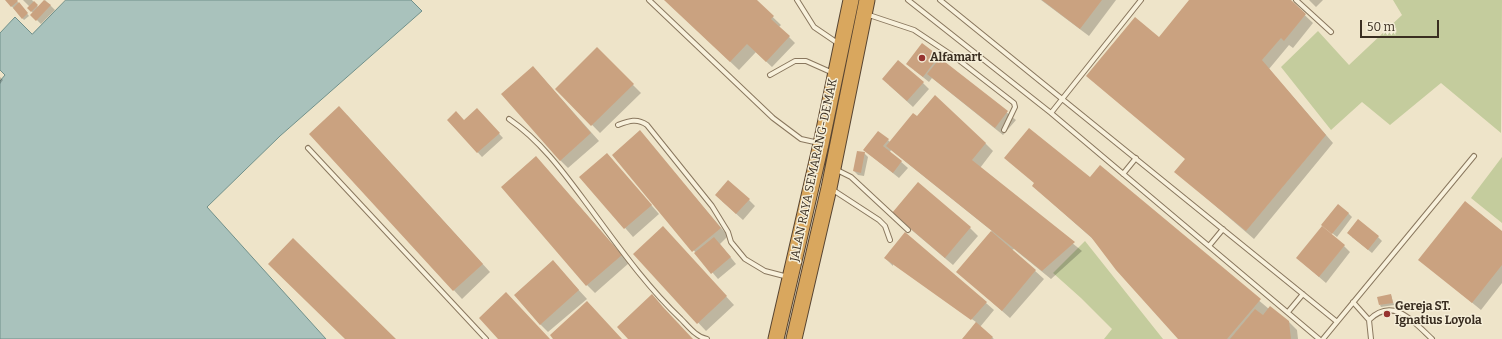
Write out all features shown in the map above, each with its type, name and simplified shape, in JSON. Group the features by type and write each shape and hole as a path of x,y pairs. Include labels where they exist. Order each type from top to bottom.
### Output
{"highway":[{"name":"JALAN RAYA SEMARANG-DEMAK","path":"776,339 821,144 851,0"},
{"name":"JALAN RAYA SEMARANG-DEMAK","path":"794,339 829,188 865,7"}],"lane":[{"path":"649,0 773,118 801,139 821,144"},
{"path":"797,0 814,28 842,45"},
{"path":"908,0 1051,113 1320,339"},
{"path":"940,0 1063,98 1336,321"},
{"path":"1051,113 1141,0"},
{"path":"1296,0 1331,32"},
{"path":"865,7 914,30 956,58 1014,102 1014,107 1004,130"},
{"path":"770,75 795,61 806,61 836,74"},
{"path":"509,119 531,136 564,173 633,265 670,308 698,335 707,339"},
{"path":"618,125 632,120 641,121 648,125 712,206 728,232 732,242 745,259 765,271 790,278"},
{"path":"308,148 486,339"},
{"path":"1323,339 1336,321 1474,156"},
{"path":"1123,174 1136,158"},
{"path":"833,168 851,178 908,230"},
{"path":"829,188 879,220 885,226 890,240"},
{"path":"1209,246 1223,229"},
{"path":"1288,312 1303,294"},
{"path":"1353,302 1370,320 1372,339"},
{"path":"1370,320 1376,313 1388,309 1404,314 1432,339"}],"green space":[{"path":"1393,0 1502,0 1501,133 1441,83 1390,125 1362,102 1331,130 1281,67 1318,31 1349,65 1402,15"},
{"path":"1502,157 1502,223 1471,198"},
{"path":"1085,241 1163,339 1104,339 1112,329 1053,273"}],"water":[{"path":"66,0 411,0 422,11 280,136 207,207 326,339 0,339 0,81 5,75 0,70 0,33 15,17 32,34"}],"building":[{"path":"5,0 17,0 18,1 11,7"},
{"path":"44,0 51,5 36,21 30,15"},
{"path":"664,0 757,0 774,16 771,19 790,36 766,62 747,44 730,62"},
{"path":"1042,0 1102,0 1080,29"},
{"path":"1189,0 1291,0 1306,14 1284,41 1281,38 1262,60 1326,135 1246,231 1174,172 1185,159 1086,76 1135,17 1159,37"},
{"path":"34,1 38,5 31,12 27,8"},
{"path":"19,2 28,13 22,19 13,8"},
{"path":"922,43 939,56 923,77 906,64"},
{"path":"597,47 634,84 591,126 555,89"},
{"path":"940,58 1008,111 995,128 927,74"},
{"path":"898,60 924,82 907,101 882,79"},
{"path":"533,66 591,133 560,161 501,94"},
{"path":"935,95 986,143 972,160 1075,242 1042,271 886,146 913,113 917,116"},
{"path":"339,106 483,264 453,291 309,134"},
{"path":"477,108 500,133 477,153 447,120 456,111 464,120"},
{"path":"1029,128 1090,177 1100,165 1261,299 1227,339 1178,339 1116,270 1091,237 1032,186 1034,183 1004,158"},
{"path":"640,130 721,228 692,252 612,155"},
{"path":"878,131 889,139 883,146 902,161 893,173 863,150"},
{"path":"857,151 865,152 861,173 853,171"},
{"path":"607,153 652,205 624,229 579,177"},
{"path":"536,156 622,255 586,286 501,187"},
{"path":"728,180 750,199 736,214 715,195"},
{"path":"918,182 971,227 945,258 892,213"},
{"path":"1465,201 1502,231 1502,265 1472,303 1418,260"},
{"path":"1338,204 1349,213 1332,234 1321,225"},
{"path":"1358,219 1379,236 1368,250 1347,233"},
{"path":"663,226 727,296 697,324 633,254"},
{"path":"1322,226 1345,245 1319,277 1296,258"},
{"path":"991,231 1036,270 1002,311 956,272"},
{"path":"905,232 987,302 971,320 884,258"},
{"path":"714,237 731,257 711,274 694,253"},
{"path":"293,238 396,339 345,339 268,264"},
{"path":"553,260 579,290 540,325 514,295"},
{"path":"506,292 550,339 498,339 479,318"},
{"path":"652,294 693,339 628,339 617,327"},
{"path":"1391,294 1393,303 1379,305 1377,297"},
{"path":"587,301 622,339 553,339 550,335"},
{"path":"1270,306 1289,321 1291,339 1230,339 1255,309 1263,315"},
{"path":"976,322 993,337 991,339 962,339"}],"place":[{"name":"Alfamart","path":"922,58"},
{"name":"Gereja ST. Ignatius Loyola","path":"1387,314"}]}
